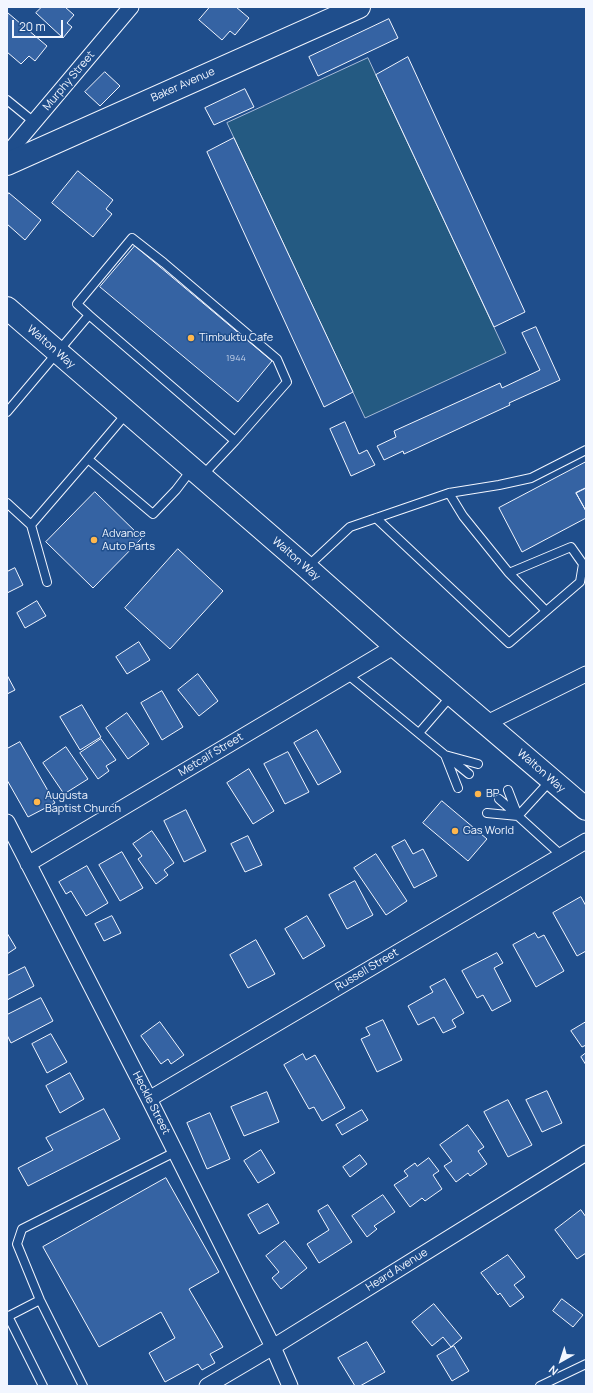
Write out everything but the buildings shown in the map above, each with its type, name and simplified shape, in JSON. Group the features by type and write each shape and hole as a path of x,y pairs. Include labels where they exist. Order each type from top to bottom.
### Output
{"main road":[{"name":"Baker Avenue","path":"7,164 359,7"},
{"name":"Walton Way","path":"7,308 395,646 586,809"}],"street":[{"name":"Murphy Street","path":"7,154 131,7"},
{"name":"Metcalf Street","path":"28,864 395,646"},
{"path":"486,723 586,674"},
{"name":"Heckle Street","path":"7,822 12,847 28,864 273,1347 290,1386"},
{"name":"Russell Street","path":"148,1099 586,841"},
{"name":"Heard Avenue","path":"207,1386 273,1347 586,1153"}],"lane":[{"path":"7,100 34,122"},
{"path":"88,459 153,514 176,490 235,440 287,382 278,359 132,238 77,304 235,440"},
{"path":"7,412 89,315"},
{"path":"30,525 127,412"},
{"path":"306,567 350,527 449,493 531,478 586,450"},
{"path":"449,493 463,516 509,573 546,611"},
{"path":"7,503 30,525 47,582"},
{"path":"376,518 509,643 580,582 583,564 571,547 509,573"},
{"path":"347,674 469,774"},
{"path":"419,733 452,694"},
{"path":"445,755 478,764"},
{"path":"445,755 458,788"},
{"path":"518,816 552,779"},
{"path":"508,790 518,816"},
{"path":"499,799 561,855"},
{"path":"488,813 518,816"},
{"path":"83,1386 40,1300 17,1244 22,1229 175,1152"},
{"path":"40,1300 7,1316 43,1386"},
{"path":"540,1386 586,1364"}],"shaded area":[{"path":"368,58 506,353 365,418 227,123"}],"place":[{"name":"Timbuktu Cafe","path":"191,338"},
{"name":"Advance Auto Parts","path":"94,540"},
{"name":"BP","path":"478,794"},
{"name":"Augusta Baptist Church","path":"37,802"},
{"name":"Gas World","path":"455,831"}]}
